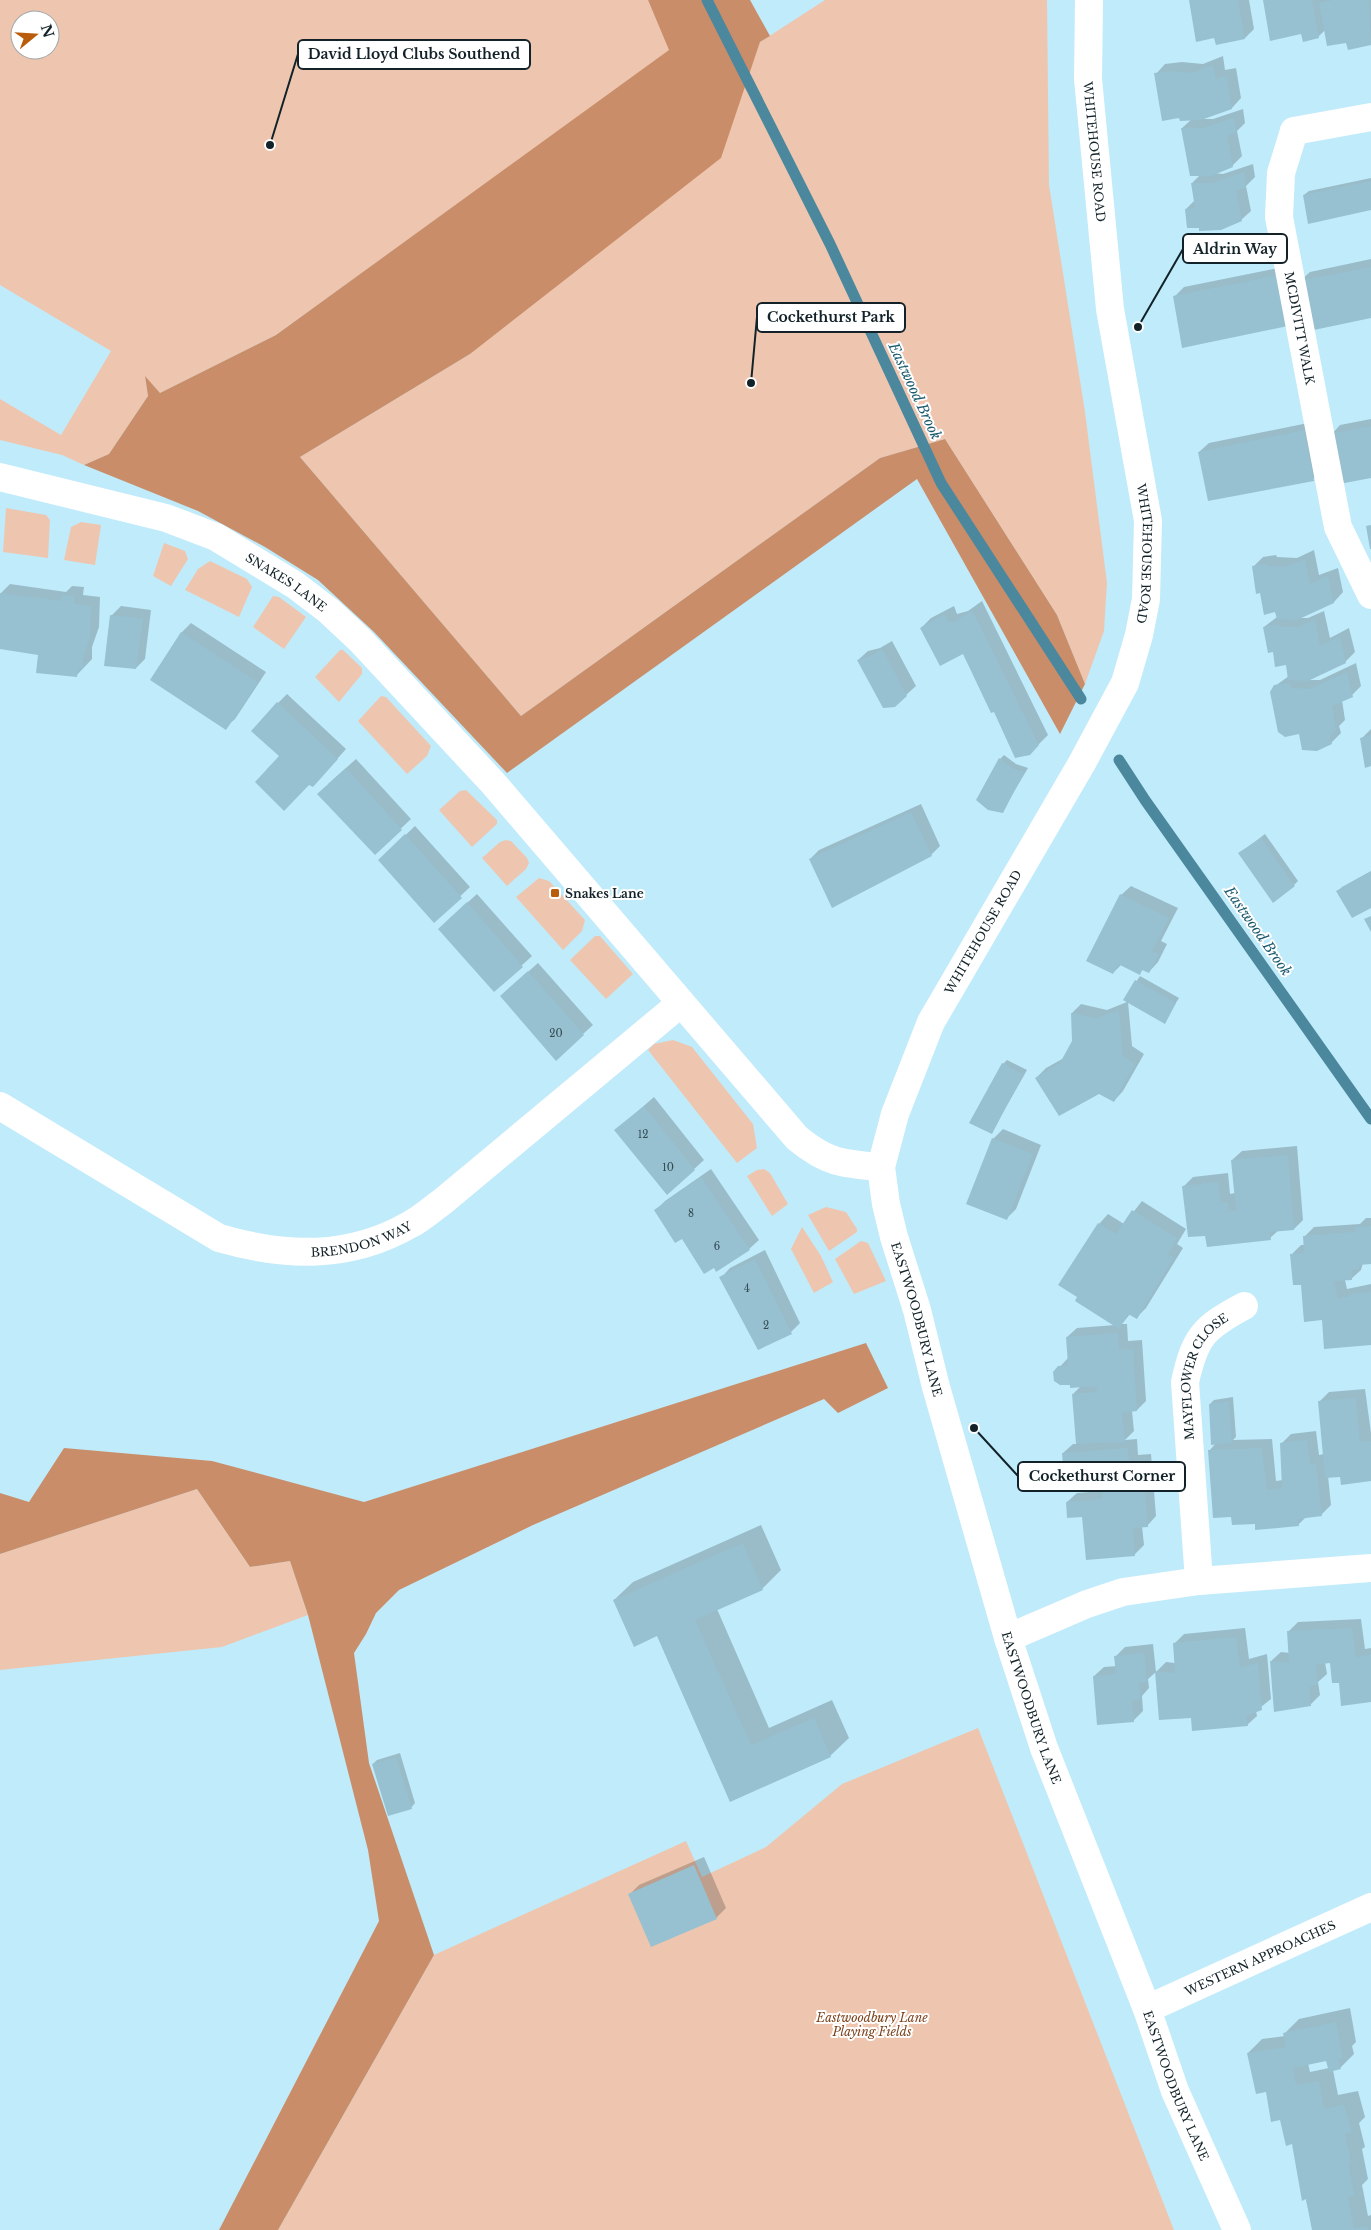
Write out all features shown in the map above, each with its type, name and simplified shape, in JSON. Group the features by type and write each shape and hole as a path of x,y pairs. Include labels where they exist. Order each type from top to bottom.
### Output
{"street":[{"name":"WHITEHOUSE ROAD","path":"880,1167 895,1114 931,1022 1082,762 1125,682 1139,635 1146,599 1148,521 1110,309 1088,79 1089,0"},
{"name":"MCDIVITT WALK","path":"1371,117 1294,131 1281,173 1279,217 1338,527 1371,595"},
{"name":"SNAKES LANE","path":"0,477 166,518 216,537 259,561 316,600 360,640 493,783 782,1122 813,1152 830,1160 880,1167"},
{"name":"BRENDON WAY","path":"0,1106 218,1238 252,1248 289,1252 313,1254 347,1249 410,1224 442,1202 680,1003"},
{"name":"EASTWOODBURY LANE","path":"880,1167 894,1237 917,1310 936,1387 1008,1638 1044,1748 1147,2009 1175,2091 1237,2230"},
{"name":"MAYFLOWER CLOSE","path":"1199,1582 1185,1382 1190,1358 1198,1339 1217,1320 1244,1306"},
{"path":"1008,1638 1087,1604 1123,1592 1199,1582 1371,1568"},
{"name":"WESTERN APPROACHES","path":"1147,2009 1371,1906"}],"green space":[{"path":"0,0 648,0 670,50 276,335 160,393 145,377 148,396 109,454 84,465 62,455 0,440 0,399 61,435 111,351 0,285"},
{"path":"825,0 1047,0 1049,185 1085,412 1107,583 1104,631 1085,684 1057,615 945,439 880,458 521,716 300,457 470,354 752,64 760,42"},
{"path":"6,508 46,515 50,520 48,558 3,552"},
{"path":"81,522 101,525 95,565 64,560 71,527"},
{"path":"164,543 185,551 188,559 171,586 153,576"},
{"path":"210,561 247,579 252,587 239,617 185,590 198,569"},
{"path":"273,596 279,597 306,617 284,649 253,627"},
{"path":"340,650 343,650 362,668 362,674 339,702 315,677"},
{"path":"381,696 386,697 431,746 427,756 407,774 358,721"},
{"path":"466,790 497,820 497,824 472,847 439,810 460,791"},
{"path":"511,841 527,858 529,863 526,869 507,886 482,858 500,842"},
{"path":"539,878 549,881 585,920 582,931 563,950 516,897"},
{"path":"595,936 600,936 633,974 606,999 570,960"},
{"path":"673,1040 692,1047 753,1124 757,1148 737,1163 648,1050 654,1044"},
{"path":"764,1169 770,1173 788,1204 772,1216 747,1176 757,1170"},
{"path":"826,1207 846,1212 857,1229 857,1232 829,1251 808,1215"},
{"path":"802,1227 821,1256 833,1282 814,1293 791,1249"},
{"path":"861,1241 868,1243 886,1281 854,1294 835,1259"},
{"path":"197,1489 250,1567 290,1561 308,1615 222,1647 0,1670 0,1554"},
{"name":"Eastwoodbury Lane Playing Fields","path":"978,1728 1174,2230 278,2230 434,1955 686,1841 702,1877 766,1847 842,1784"}],"shaded area":[{"path":"648,0 750,0 770,36 760,42 721,158 470,354 300,457 521,716 880,458 945,439 1057,615 1085,684 1060,734 917,479 507,773 374,632 318,580 265,547 198,511 84,465 109,454 148,396 145,376 160,393 276,335 669,50"},
{"path":"866,1343 888,1388 838,1413 824,1399 533,1525 399,1590 376,1613 354,1653 369,1763 434,1955 278,2230 219,2230 379,1921 368,1850 308,1615 290,1561 250,1567 197,1489 0,1554 0,1493 29,1502 64,1448 212,1461 364,1502"}],"building":[{"path":"1189,0 1238,0 1245,39 1216,45 1214,38 1196,42"},
{"path":"1263,0 1312,0 1319,38 1303,42 1301,34 1270,41"},
{"path":"1334,0 1369,0 1371,45 1348,50 1346,43 1327,46 1319,3"},
{"path":"1213,65 1216,79 1227,76 1232,109 1201,120 1180,121 1179,118 1162,121 1154,73 1171,71 1192,73"},
{"path":"1234,118 1236,133 1227,135 1233,167 1211,176 1190,176 1181,128 1203,128"},
{"path":"1244,172 1246,188 1236,190 1242,221 1221,230 1199,231 1199,228 1187,228 1185,209 1195,208 1191,183 1213,183"},
{"path":"1371,181 1371,210 1308,224 1303,195"},
{"path":"1371,267 1371,318 1309,331 1299,281"},
{"path":"1279,275 1288,326 1182,348 1173,296"},
{"path":"1371,426 1371,478 1339,484 1330,434"},
{"path":"1304,430 1314,481 1208,501 1198,452"},
{"path":"1371,525 1371,549 1370,549 1366,526"},
{"path":"1305,559 1310,584 1328,576 1334,603 1297,620 1277,619 1275,612 1264,615 1260,593 1256,594 1252,566 1267,564 1268,566 1286,567"},
{"path":"0,593 61,601 62,595 75,596 74,604 91,606 90,637 83,658 83,669 78,669 77,677 36,673 38,655 0,649"},
{"path":"972,610 1039,745 1030,755 1015,758 994,712 991,713 963,654 940,666 920,628 944,614 948,622 957,621"},
{"path":"110,615 143,619 136,669 104,666"},
{"path":"1315,619 1320,646 1340,636 1346,663 1308,681 1288,680 1286,665 1275,667 1273,652 1268,653 1263,627 1279,624 1279,627 1298,627"},
{"path":"181,632 258,682 226,730 150,680"},
{"path":"882,649 907,696 895,707 883,708 857,660 869,657"},
{"path":"1347,672 1353,697 1332,706 1336,731 1330,736 1332,744 1317,751 1302,750 1299,734 1285,737 1278,732 1270,692 1274,685 1290,683 1291,688 1310,689"},
{"path":"277,702 338,759 313,787 309,785 284,811 255,782 279,756 251,731"},
{"path":"1371,735 1371,766 1365,768 1360,738"},
{"path":"999,758 1012,768 1024,772 1003,813 988,810 976,800"},
{"path":"346,768 402,830 375,855 317,794"},
{"path":"911,812 932,856 832,908 809,859"},
{"path":"405,834 462,898 434,923 378,860"},
{"path":"1261,838 1295,886 1273,903 1238,853"},
{"path":"1371,872 1371,908 1352,918 1336,891"},
{"path":"1120,894 1169,918 1152,951 1159,954 1149,973 1142,970 1140,975 1118,964 1113,974 1086,961"},
{"path":"467,902 523,967 494,992 438,929"},
{"path":"1371,916 1371,932 1364,919"},
{"path":"528,971 584,1035 556,1061 500,996"},
{"path":"1135,980 1176,1003 1165,1024 1123,1000"},
{"path":"1119,1010 1123,1056 1135,1064 1114,1102 1099,1094 1059,1116 1035,1078 1060,1063 1072,1041 1071,1013 1097,1018"},
{"path":"1002,1063 1023,1074 992,1134 969,1123"},
{"path":"644,1106 695,1170 667,1195 614,1130"},
{"path":"992,1138 1033,1154 1007,1220 966,1204"},
{"path":"1288,1155 1294,1230 1270,1232 1271,1240 1207,1247 1205,1236 1188,1237 1182,1186 1218,1182 1221,1203 1228,1202 1229,1211 1236,1211 1231,1160"},
{"path":"701,1177 750,1250 716,1272 714,1268 704,1274 682,1239 675,1243 654,1210"},
{"path":"1132,1210 1177,1238 1168,1254 1174,1257 1137,1319 1128,1314 1119,1329 1075,1301 1077,1297 1058,1285 1098,1223 1116,1234"},
{"path":"1371,1226 1371,1264 1359,1265 1359,1269 1351,1270 1352,1280 1333,1281 1338,1298 1349,1297 1349,1294 1371,1292 1371,1345 1324,1349 1322,1320 1304,1322 1301,1285 1293,1285 1290,1254 1304,1253 1303,1236 1355,1232 1355,1227"},
{"path":"755,1259 792,1334 758,1350 719,1277"},
{"path":"1118,1333 1119,1350 1133,1349 1137,1411 1122,1413 1125,1442 1076,1444 1072,1394 1096,1392 1097,1386 1070,1388 1070,1385 1060,1385 1054,1381 1053,1372 1058,1366 1068,1365 1066,1337"},
{"path":"1356,1398 1360,1442 1371,1441 1371,1481 1341,1485 1340,1477 1325,1478 1318,1401"},
{"path":"1229,1401 1232,1443 1211,1445 1209,1404"},
{"path":"1307,1440 1310,1464 1316,1463 1322,1516 1298,1519 1299,1526 1255,1530 1255,1524 1232,1525 1231,1517 1213,1518 1208,1450 1262,1448 1267,1490 1282,1488 1280,1443"},
{"path":"1128,1448 1129,1464 1142,1463 1148,1527 1133,1528 1135,1556 1086,1560 1082,1517 1067,1518 1066,1502 1102,1499 1101,1488 1081,1490 1080,1479 1064,1481 1062,1453"},
{"path":"743,1543 763,1590 695,1620 751,1745 814,1718 831,1757 730,1802 657,1636 634,1647 613,1600"},
{"path":"1352,1628 1356,1658 1371,1654 1371,1702 1341,1706 1339,1683 1332,1683 1330,1663 1316,1664 1318,1685 1309,1686 1311,1706 1274,1712 1270,1661 1289,1663 1287,1631"},
{"path":"1236,1637 1240,1667 1258,1663 1262,1710 1246,1716 1248,1726 1192,1731 1191,1718 1159,1720 1155,1671 1175,1673 1173,1643"},
{"path":"1144,1653 1147,1682 1139,1683 1140,1699 1132,1701 1134,1722 1097,1725 1093,1676 1116,1674 1114,1656"},
{"path":"396,1757 412,1809 388,1816 372,1764"},
{"path":"694,1865 717,1919 651,1947 628,1894"},
{"path":"1336,2022 1343,2058 1338,2059 1341,2069 1329,2072 1326,2061 1293,2068 1296,2085 1319,2081 1324,2109 1344,2105 1352,2132 1345,2134 1351,2162 1348,2163 1354,2195 1348,2196 1354,2229 1367,2226 1368,2230 1312,2230 1306,2199 1302,2201 1292,2144 1286,2146 1280,2120 1271,2122 1266,2092 1256,2094 1247,2053 1286,2047 1283,2033"}],"waterway":[{"name":"Eastwood Brook","path":"707,0 830,244 941,483 1081,699"},
{"name":"Eastwood Brook","path":"1119,760 1145,800 1371,1119"}],"place":[{"name":"David Lloyd Clubs Southend","path":"270,145"},
{"name":"Aldrin Way","path":"1138,327"},
{"name":"Cockethurst Park","path":"751,383"},
{"name":"Snakes Lane","path":"555,893"},
{"name":"Cockethurst Corner","path":"974,1428"}]}
